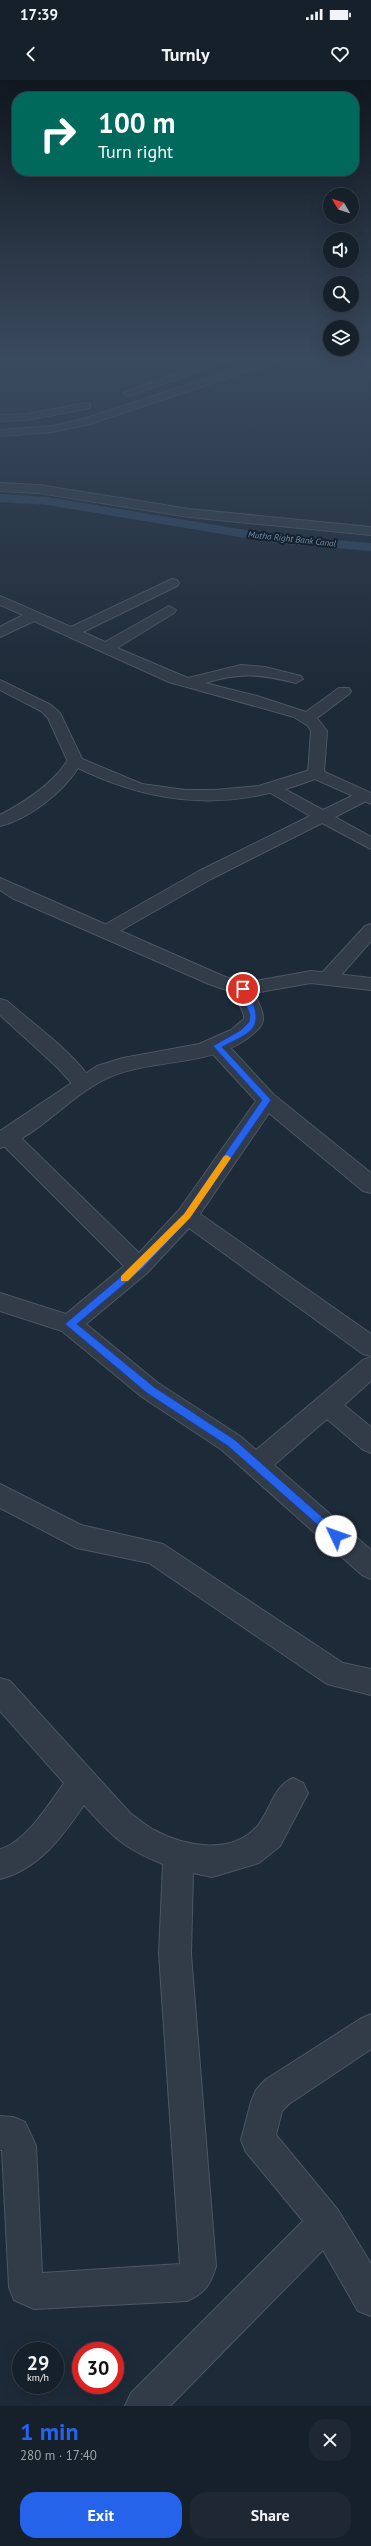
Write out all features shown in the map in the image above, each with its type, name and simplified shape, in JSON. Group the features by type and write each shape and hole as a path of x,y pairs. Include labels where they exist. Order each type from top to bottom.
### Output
{"street":[{"path":"0,487 47,490 189,513 371,531"},
{"path":"72,632 172,583"},
{"path":"0,600 187,684 252,699 308,718 319,731 316,773"},
{"path":"106,648 169,610"},
{"path":"0,633 34,615"},
{"path":"187,684 232,670 251,668 268,670 296,679"},
{"path":"0,684 46,708 55,716 75,761 135,786 157,792 234,793 273,788 316,773 368,797"},
{"path":"308,718 344,691"},
{"path":"0,821 31,804 58,783 75,761"},
{"path":"273,788 371,844"},
{"path":"105,932 205,875 324,816 368,797"},
{"path":"0,883 18,894 105,932 216,980 243,989 291,979 328,978 371,984"},
{"path":"328,978 371,930"},
{"path":"139,1267 3,1138 83,1083 123,1064 217,1046 244,1032 253,1022 254,1015 243,989"},
{"path":"0,1004 65,1063 83,1083"},
{"path":"217,1046 267,1100 324,1145 367,1175"},
{"path":"70,1324 139,1267 187,1216 267,1100"},
{"path":"187,1216 371,1347"},
{"path":"0,1302 70,1324 150,1390 231,1443 371,1567"},
{"path":"256,1465 371,1368"},
{"path":"327,1405 371,1442"},
{"path":"0,1495 77,1536 154,1552 178,1566 337,1675 371,1682"},
{"path":"0,1691 121,1824 143,1841 178,1854 212,1862 248,1852 270,1835 293,1792"},
{"path":"0,1864 26,1851 48,1829 83,1782"},
{"path":"0,2133 14,2134 19,2146 24,2280 27,2287 34,2291 187,2283 192,2280 198,2266 175,1954 178,1854"},
{"path":"371,2030 277,2092 268,2102 258,2140 326,2222 371,2298"},
{"path":"144,2406 326,2222"}],"waterway":[{"name":"Mutha Right Bank Canal","path":"0,498 48,501 123,515 275,539 371,547"}],"slow traffic":[{"path":"125,1278 139,1267 187,1216 227,1158"}],"route":[{"path":"243,989 254,1015 253,1022 244,1032 217,1046 267,1100 187,1216 139,1267 70,1324 150,1390 231,1443 336,1536"}]}
